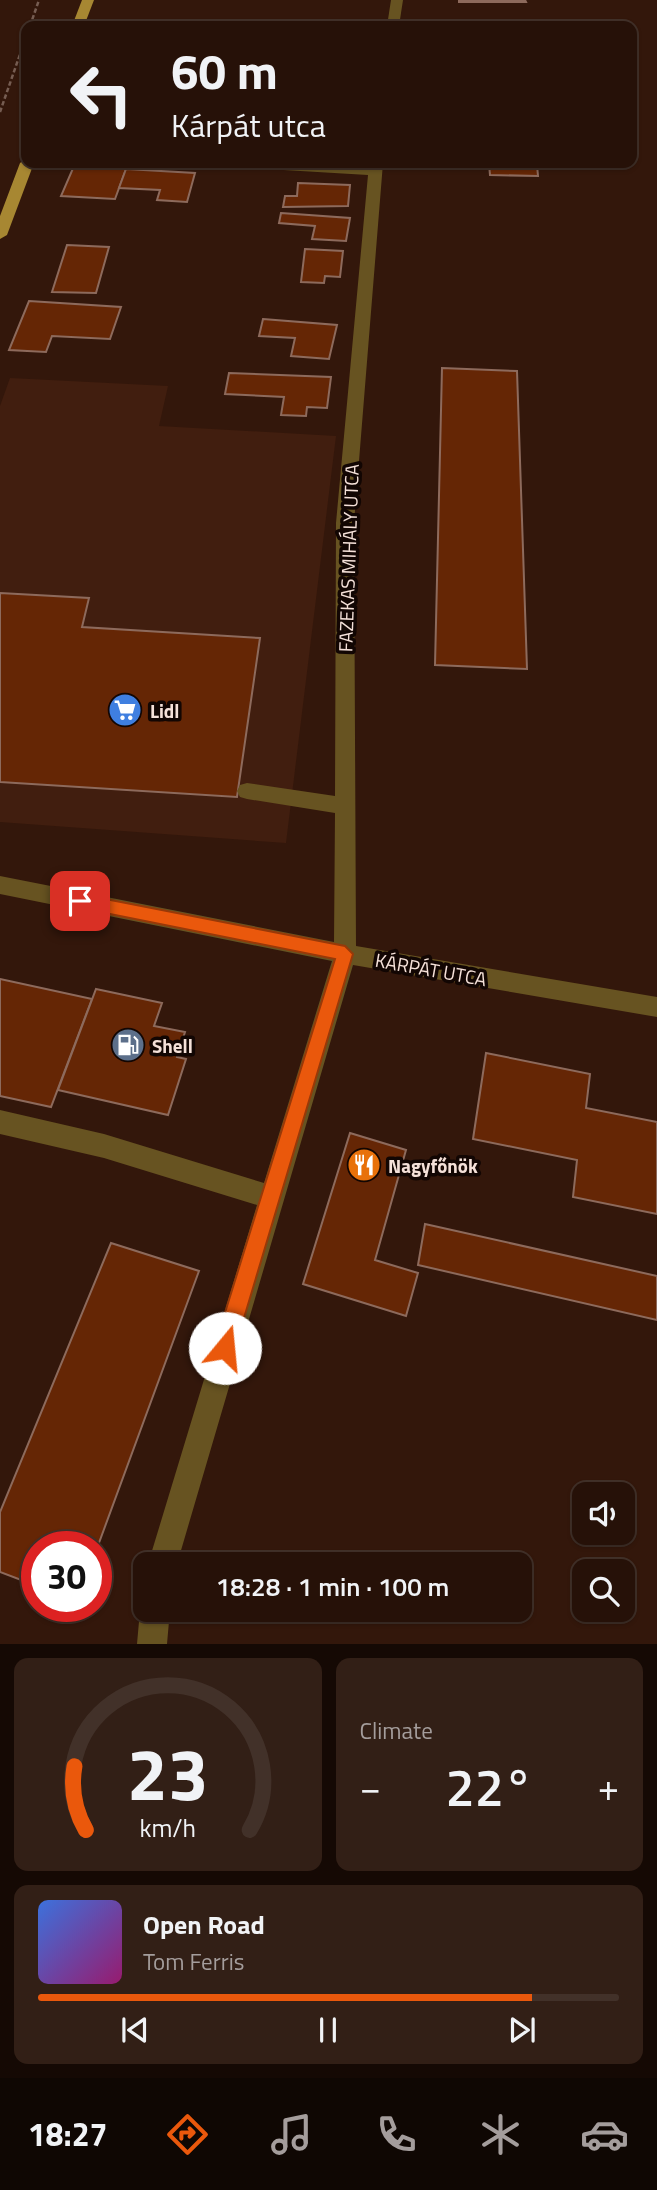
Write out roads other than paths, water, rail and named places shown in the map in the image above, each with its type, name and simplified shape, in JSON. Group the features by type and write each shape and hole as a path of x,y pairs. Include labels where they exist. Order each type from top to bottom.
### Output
{"main road":[{"path":"80,21 88,0"},
{"path":"0,235 25,168"}],"street":[{"path":"394,21 397,0"},
{"name":"FAZEKAS MIHÁLY UTCA","path":"166,1552 345,954 345,523 375,168"},
{"path":"247,790 345,806"},
{"name":"KÁRPÁT UTCA","path":"0,885 345,954 657,1007"},
{"path":"0,1122 104,1146 270,1197"},
{"path":"152,1644 154,1622"}],"place":[{"name":"Lidl","path":"125,710"},
{"name":"Shell","path":"128,1045"},
{"name":"Nagyfőnök","path":"364,1165"}]}
